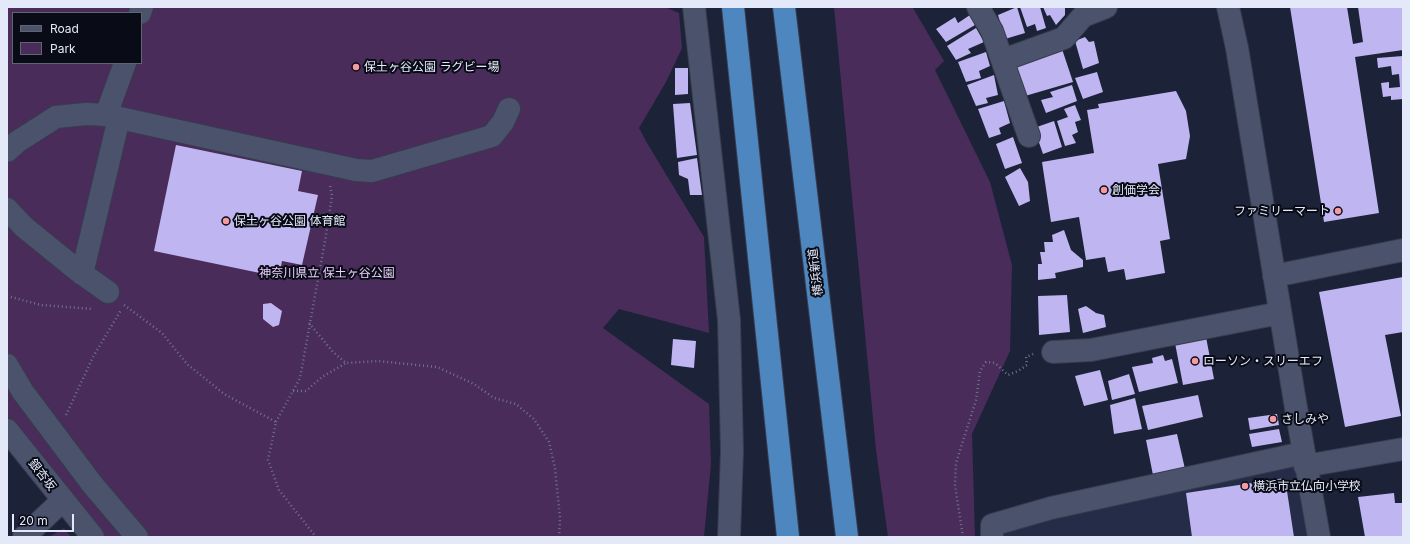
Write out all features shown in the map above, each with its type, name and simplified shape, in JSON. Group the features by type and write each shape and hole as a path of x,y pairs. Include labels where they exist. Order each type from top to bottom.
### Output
{"highway":[{"path":"733,7 788,537"},
{"name":"横浜新道","path":"784,7 847,537"}],"street":[{"path":"694,7 729,320 732,451 729,537"},
{"path":"978,7 992,31 1030,136"},
{"path":"1003,60 1064,38 1083,16 1106,7"},
{"path":"1228,7 1237,48 1304,460 1319,537"},
{"path":"82,274 112,116 125,64"},
{"path":"7,151 17,142 56,116 86,114 112,116 327,164 372,171 492,136 503,122 509,110"},
{"path":"7,209 24,227 116,301"},
{"path":"1274,276 1403,250"},
{"path":"1053,352 1091,350 1280,312"},
{"path":"7,365 23,392 92,484 137,537"},
{"name":"銀杏坂","path":"7,430 93,537"},
{"path":"992,537 992,525 1051,508 1304,460 1403,449"},
{"path":"24,537 62,500"}],"path":[{"path":"316,537 278,490 268,460 276,422 300,378 332,196 327,164"},
{"path":"7,296 41,305 86,310 94,308"},
{"path":"57,436 93,357 116,301 162,333 187,364 224,394 276,422"},
{"path":"309,323 333,352 346,363"},
{"path":"962,537 955,485 956,463 973,413 980,371 986,362 995,363 1008,375 1027,365 1026,357 1046,349 1053,352"},
{"path":"293,390 306,391 322,377 346,363 378,361 437,368 474,384 494,398 516,404 534,419 549,442 555,468 560,518 559,537"}],"shaded area":[{"name":"横浜市立仏向小学校","path":"1298,460 1312,537 996,537 996,531"}],"green space":[{"name":"神奈川県立 保土ヶ谷公園","path":"7,7 665,7 679,13 682,48 666,82 639,128 704,237 709,333 619,309 603,328 709,404 711,464 704,537 104,537 7,416"},
{"path":"834,7 913,8 944,61 935,70 990,182 1012,265 1010,351 972,434 975,537 888,537 876,450"},
{"path":"64,528 71,537 49,537"}],"building":[{"path":"1017,7 1025,33 1005,39 998,15"},
{"path":"1020,7 1040,7 1046,28 1037,31 1035,24 1027,27"},
{"path":"1043,7 1065,7 1065,15 1056,25 1050,15 1047,16"},
{"path":"1290,7 1347,7 1353,44 1363,42 1358,7 1403,7 1403,50 1355,57 1379,213 1324,222"},
{"path":"970,15 975,25 946,42 936,29 955,17 958,23"},
{"path":"976,28 984,42 968,49 971,53 956,60 947,46"},
{"path":"1085,37 1089,42 1094,41 1099,63 1083,69 1075,41"},
{"path":"1062,49 1073,82 1025,96 1015,71 1018,62"},
{"path":"986,52 990,66 979,71 981,78 966,82 958,62"},
{"path":"1403,56 1403,99 1391,100 1391,96 1383,97 1381,83 1389,82 1389,88 1400,87 1399,74 1392,75 1391,66 1378,68 1377,58"},
{"path":"675,68 688,68 688,94 675,95"},
{"path":"1097,72 1103,92 1083,99 1075,78"},
{"path":"994,75 998,95 986,98 988,103 976,106 967,85"},
{"path":"1072,85 1077,101 1046,113 1041,100 1053,97 1050,92"},
{"name":"創価学会","path":"1176,91 1186,111 1190,136 1186,159 1158,164 1170,239 1160,241 1165,273 1126,280 1124,269 1108,272 1105,257 1086,260 1079,217 1051,222 1042,162 1094,153 1087,110 1099,108 1098,104"},
{"path":"1004,101 1010,123 999,128 1001,134 989,138 978,109"},
{"path":"690,103 697,155 677,158 673,104"},
{"path":"1075,105 1081,120 1075,122 1078,132 1072,135 1076,143 1065,146 1057,121 1068,117 1064,109"},
{"path":"1054,121 1062,147 1043,154 1034,128"},
{"path":"1013,137 1022,163 1005,169 996,144"},
{"name":"保土ヶ谷公園 体育館","path":"176,145 302,171 298,191 318,195 302,265 282,261 279,277 154,251"},
{"path":"697,158 702,195 690,195 688,179 679,175 678,162"},
{"path":"1020,168 1028,182 1030,201 1019,206 1005,177"},
{"path":"1064,230 1071,250 1083,260 1083,267 1055,273 1056,278 1038,280 1038,264 1042,264 1040,252 1045,252 1044,242 1053,242 1052,235"},
{"path":"1403,277 1403,332 1385,335 1401,416 1345,427 1319,292"},
{"path":"1067,295 1070,332 1039,335 1038,296"},
{"path":"271,303 282,311 279,325 273,327 263,319 263,304"},
{"path":"1086,306 1096,313 1104,315 1106,327 1083,333 1078,309"},
{"name":"ローソン・スリーエフ","path":"1206,337 1214,379 1183,385 1175,343"},
{"path":"673,339 696,341 694,368 671,365"},
{"path":"1163,355 1165,361 1172,359 1178,383 1139,392 1132,367 1153,363 1152,358"},
{"path":"1100,370 1108,400 1084,406 1075,376"},
{"path":"1129,374 1135,394 1112,400 1108,381"},
{"path":"1198,395 1203,417 1148,430 1142,406"},
{"path":"1135,398 1142,429 1114,434 1110,405"},
{"path":"1277,414 1279,425 1250,430 1248,418"},
{"path":"1279,429 1282,442 1252,447 1249,434"},
{"path":"1177,434 1185,469 1153,475 1146,440"},
{"path":"1285,478 1294,537 1192,537 1186,493"},
{"path":"1394,493 1395,503 1403,503 1403,537 1365,537 1358,497"}],"place":[{"name":"保土ヶ谷公園 ラグビー場","path":"356,67"},
{"name":"創価学会","path":"1104,190"},
{"name":"ファミリーマート","path":"1338,211"},
{"name":"保土ヶ谷公園 体育館","path":"226,221"},
{"name":"ローソン・スリーエフ","path":"1195,361"},
{"name":"さしみや","path":"1273,419"},
{"name":"横浜市立仏向小学校","path":"1245,486"}]}
